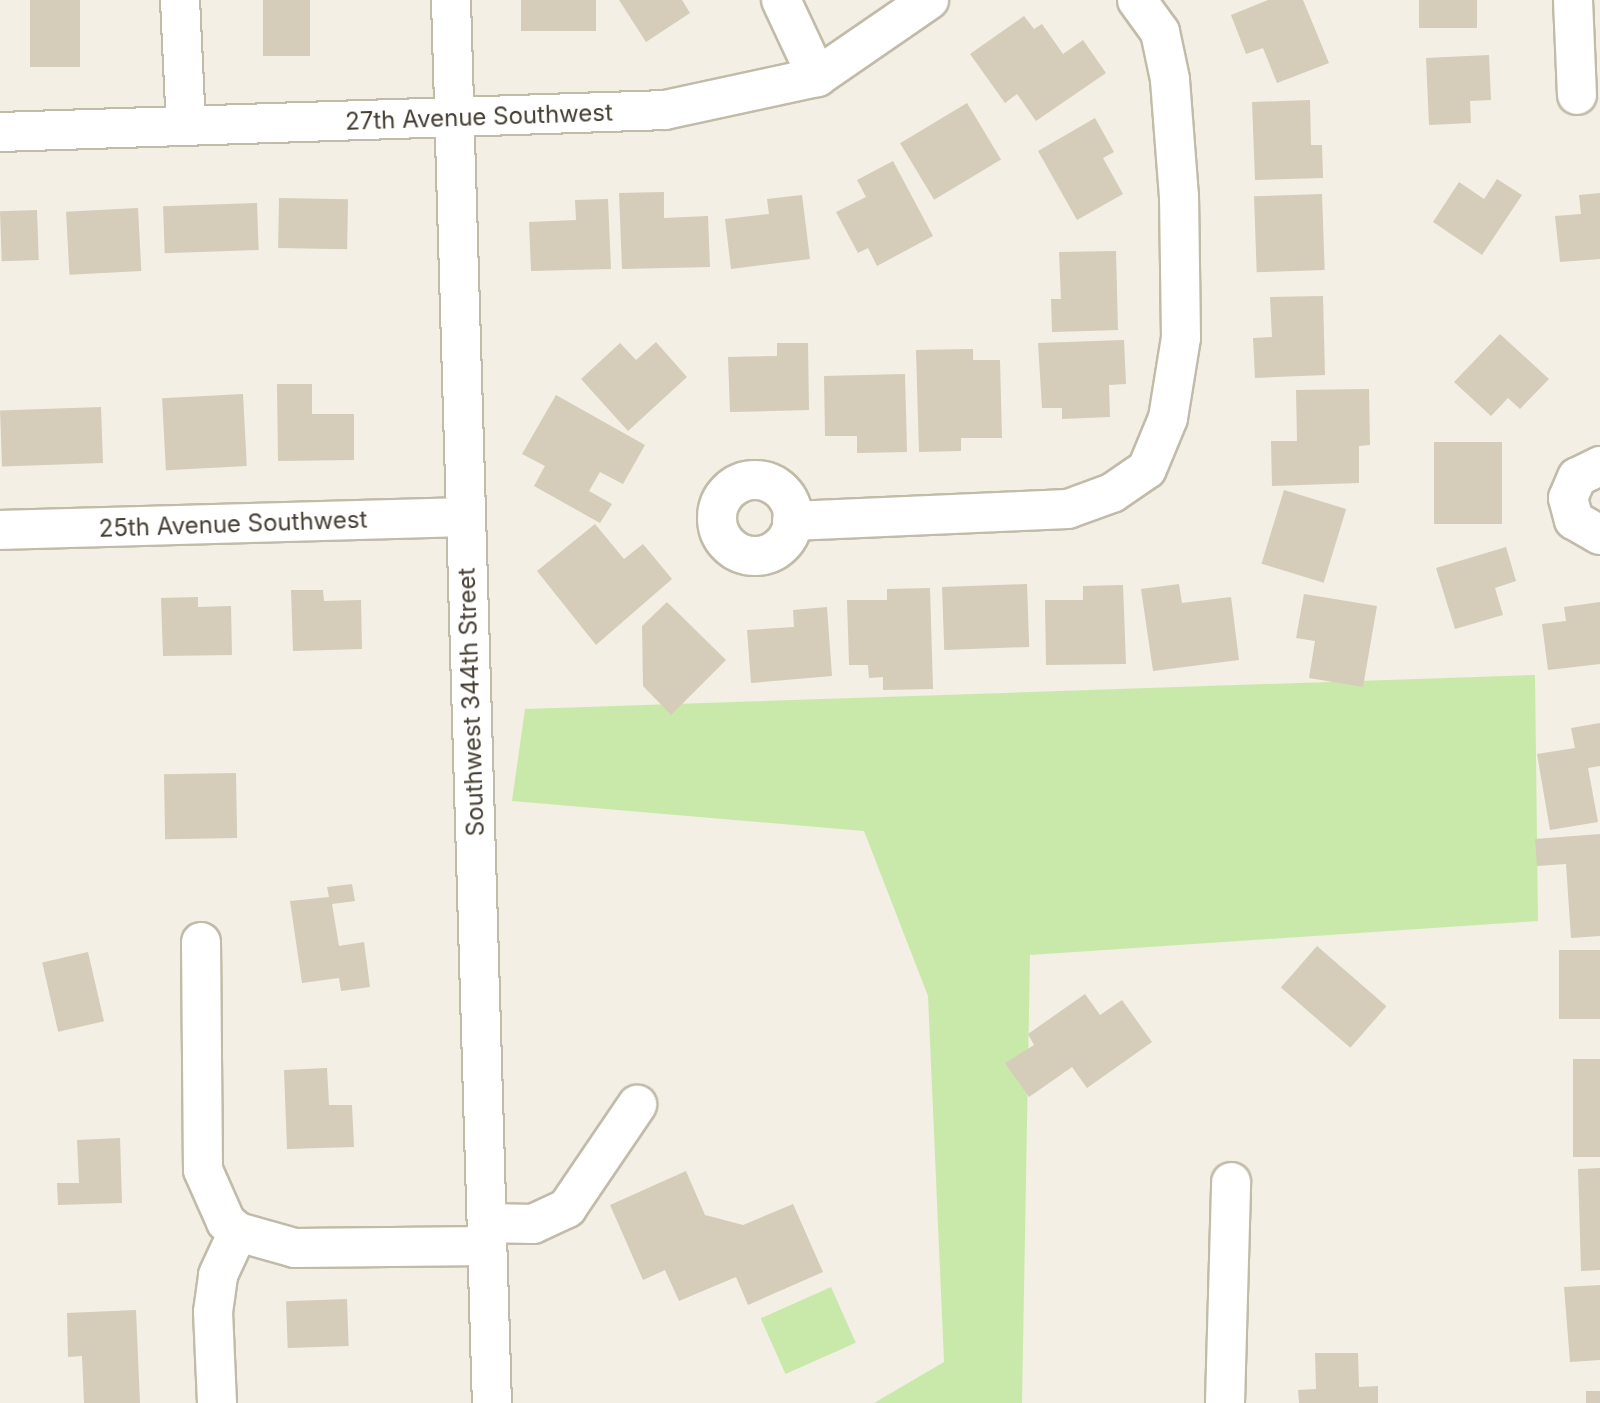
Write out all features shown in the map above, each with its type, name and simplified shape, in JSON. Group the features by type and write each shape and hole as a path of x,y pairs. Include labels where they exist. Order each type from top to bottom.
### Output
{"street":[{"path":"180,0 186,126"},
{"name":"Southwest 344th Street","path":"451,0 457,119 465,517 492,1403"},
{"path":"781,0 817,77"},
{"name":"27th Avenue Southwest","path":"0,132 457,119 664,110 817,77 929,0"},
{"path":"792,521 1068,509 1112,494 1147,469 1168,418 1181,338 1179,197 1170,79 1160,32 1136,0"},
{"path":"1573,0 1577,95"},
{"path":"1600,466 1577,477 1568,498 1574,520 1600,535"},
{"name":"25th Avenue Southwest","path":"0,530 465,517"},
{"path":"201,942 203,1170 232,1227 218,1275 213,1312 217,1403"},
{"path":"232,1227 330,1250 487,1234 533,1224 567,1208 637,1105"},
{"path":"1225,1403 1231,1182"}],"green space":[{"path":"1535,675 1538,921 1030,955 1022,1403 874,1403 944,1362 928,996 864,831 512,801 525,709"},
{"path":"831,1287 856,1343 785,1374 761,1318"}],"building":[{"path":"30,0 80,0 80,67 30,67"},
{"path":"263,0 310,0 310,56 263,56"},
{"path":"521,0 596,0 596,31 521,31"},
{"path":"619,0 682,0 690,13 646,42"},
{"path":"1268,0 1303,0 1329,63 1277,83 1263,48 1246,54 1231,15"},
{"path":"1419,0 1477,0 1477,28 1419,28"},
{"path":"1024,16 1034,29 1042,24 1063,54 1083,40 1106,73 1036,121 1017,94 1005,103 970,54"},
{"path":"1489,55 1491,100 1470,101 1471,123 1429,125 1426,58"},
{"path":"1310,100 1311,145 1322,145 1323,178 1255,180 1252,102"},
{"path":"967,103 1001,160 934,200 900,143"},
{"path":"1095,118 1114,152 1103,158 1123,194 1077,220 1038,151"},
{"path":"893,161 933,236 877,266 868,248 858,253 836,212 866,197 857,180"},
{"path":"1497,179 1522,195 1482,255 1433,222 1459,182 1484,199"},
{"path":"664,192 664,218 708,216 710,267 622,269 619,193"},
{"path":"1600,193 1600,259 1560,262 1555,216 1581,214 1579,195"},
{"path":"1322,194 1325,270 1257,272 1254,196"},
{"path":"802,195 810,259 731,269 725,219 769,214 767,199"},
{"path":"279,198 348,199 347,249 278,248"},
{"path":"608,199 611,269 531,271 529,222 576,220 575,200"},
{"path":"257,203 259,250 165,253 163,206"},
{"path":"138,208 141,271 69,275 66,212"},
{"path":"37,210 39,260 2,261 0,211"},
{"path":"1116,251 1118,330 1052,332 1051,299 1061,299 1059,252"},
{"path":"1323,296 1325,375 1255,378 1253,338 1272,337 1270,297"},
{"path":"1500,334 1549,379 1520,409 1508,398 1491,416 1454,382"},
{"path":"1124,340 1126,384 1109,385 1110,417 1062,419 1062,408 1042,408 1038,343"},
{"path":"656,342 687,377 628,431 581,379 620,343 636,360"},
{"path":"777,343 808,343 809,410 730,412 728,357 777,356"},
{"path":"973,349 973,360 1000,360 1002,438 961,438 961,451 919,452 916,350"},
{"path":"905,374 907,452 857,453 857,436 825,436 824,376"},
{"path":"277,384 312,384 312,414 354,414 354,460 278,461"},
{"path":"1369,389 1370,445 1359,446 1359,483 1272,486 1271,441 1297,441 1296,390"},
{"path":"243,394 247,466 166,470 162,398"},
{"path":"556,395 645,445 623,484 600,472 589,491 612,504 600,523 534,486 545,466 522,454"},
{"path":"101,407 103,463 2,466 0,411"},
{"path":"1434,442 1502,442 1502,524 1434,524"},
{"path":"1284,490 1346,509 1324,583 1261,564"},
{"path":"595,524 624,559 643,544 672,579 596,645 537,571"},
{"path":"1506,547 1516,581 1495,588 1503,615 1455,629 1436,568"},
{"path":"1027,584 1029,647 944,650 942,587"},
{"path":"1179,584 1182,603 1231,597 1239,660 1153,671 1141,589"},
{"path":"1123,585 1126,664 1046,665 1045,600 1083,600 1083,586"},
{"path":"930,588 933,689 883,690 883,677 869,678 868,665 849,665 847,600 887,600 887,589"},
{"path":"291,590 323,590 324,601 361,600 362,649 293,651"},
{"path":"1304,594 1377,606 1363,687 1309,678 1315,641 1296,638"},
{"path":"198,597 198,607 231,606 232,655 163,656 161,598"},
{"path":"667,602 726,660 671,715 643,686 642,626"},
{"path":"1600,602 1600,664 1548,670 1542,624 1566,621 1564,607"},
{"path":"827,607 832,676 751,683 747,630 794,627 793,610"},
{"path":"1600,723 1600,766 1588,768 1598,822 1550,830 1537,754 1575,748 1571,728"},
{"path":"236,773 237,838 165,839 164,774"},
{"path":"1600,834 1600,936 1571,938 1566,864 1537,866 1535,839"},
{"path":"352,884 355,901 332,904 339,946 364,942 370,987 341,991 339,978 302,983 290,901 329,897 327,887"},
{"path":"1317,946 1386,1006 1350,1048 1281,988"},
{"path":"1559,950 1600,950 1600,1019 1559,1019"},
{"path":"88,952 104,1021 58,1032 42,963"},
{"path":"1085,994 1100,1015 1122,1000 1152,1042 1087,1088 1072,1067 1029,1097 1005,1063 1034,1045 1028,1034"},
{"path":"1573,1059 1600,1059 1600,1157 1573,1157"},
{"path":"327,1068 329,1105 352,1105 354,1147 287,1149 284,1070"},
{"path":"120,1138 122,1203 58,1205 57,1183 79,1183 77,1140"},
{"path":"1600,1168 1600,1270 1581,1271 1578,1169"},
{"path":"686,1171 705,1215 743,1225 793,1204 823,1272 748,1305 736,1277 679,1301 665,1270 643,1280 610,1205"},
{"path":"1600,1285 1600,1360 1570,1362 1564,1287"},
{"path":"347,1299 349,1346 288,1348 286,1301"},
{"path":"136,1310 140,1403 84,1403 82,1356 68,1357 67,1313"},
{"path":"1315,1353 1358,1353 1359,1387 1378,1386 1378,1403 1299,1403 1298,1390 1316,1389"},
{"path":"1586,1391 1600,1391 1600,1403 1586,1403"}]}
